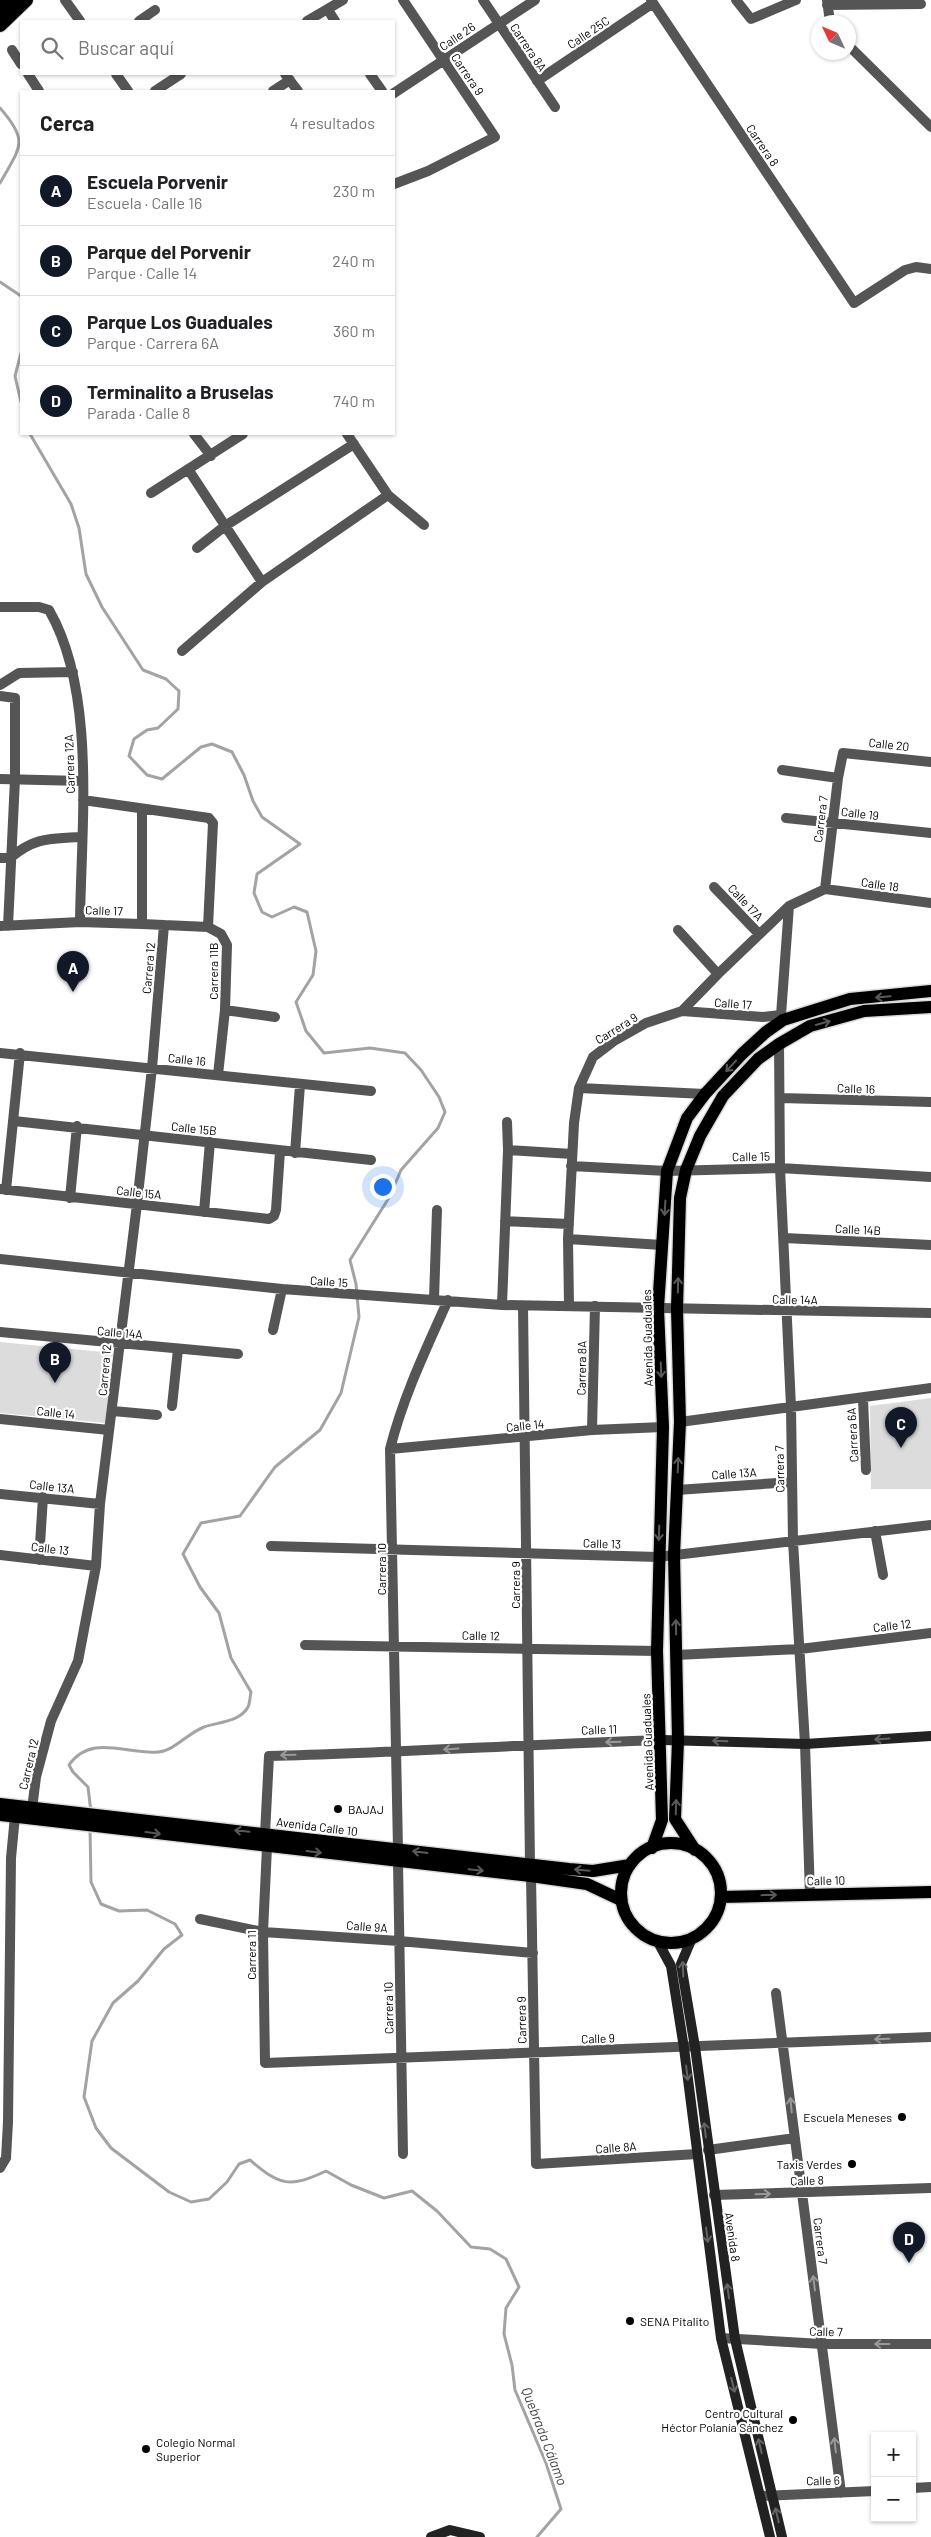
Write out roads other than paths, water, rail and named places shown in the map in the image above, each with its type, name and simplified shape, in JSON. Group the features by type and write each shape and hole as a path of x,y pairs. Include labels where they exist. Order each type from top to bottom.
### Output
{"highway":[{"path":"0,9 10,0"},
{"path":"0,25 26,0"}],"main road":[{"name":"Avenida Guaduales","path":"652,1848 662,1820 662,1740 657,1651 662,1427 658,1308 667,1171 687,1118 705,1094 742,1054 782,1018 850,999 931,991"},
{"path":"695,1850 675,1819 678,1740 674,1555 680,1422 677,1309 680,1198 686,1170 700,1136 723,1096 758,1059 779,1044 810,1026 864,1011 931,1007"},
{"name":"Calle 11","path":"662,1740 805,1744 931,1736"},
{"name":"Avenida Calle 10","path":"0,1804 84,1820"},
{"name":"Avenida Calle 10","path":"0,1815 84,1820 531,1870 593,1871 630,1865"},
{"path":"674,1844 695,1850 706,1858 715,1870 720,1882 721,1896 712,1921 704,1931 692,1938 676,1943 658,1942 637,1931 627,1916 621,1900 623,1882 630,1865 652,1848 674,1844"},
{"name":"Avenida Calle 10","path":"531,1870 587,1884 621,1900"},
{"name":"Calle 10","path":"721,1896 931,1892"},
{"name":"Avenida 8","path":"692,1938 681,1964 696,2047 714,2195 735,2339 782,2537"},
{"name":"Avenida 8","path":"658,1942 671,1966 684,2048 721,2338 770,2537"},
{"path":"431,2537 450,2530 480,2537"}],"street":[{"path":"65,0 79,20"},
{"path":"309,20 344,0"},
{"name":"Carrera 9","path":"395,184 428,171 495,137 403,0"},
{"name":"Carrera 8A","path":"483,0 555,107"},
{"name":"Calle 26","path":"395,93 535,0"},
{"path":"736,0 750,18 796,0"},
{"name":"Calle 25C","path":"537,81 652,2"},
{"name":"Carrera 8","path":"652,2 854,302 905,270 916,267 931,269"},
{"path":"827,3 921,4"},
{"path":"140,20 155,10"},
{"path":"328,10 334,20"},
{"path":"12,50 20,62"},
{"path":"856,53 931,127"},
{"path":"29,75 38,90"},
{"path":"117,75 127,90"},
{"path":"156,90 179,75"},
{"path":"371,75 381,90"},
{"path":"274,90 288,77 297,90"},
{"path":"195,435 210,456"},
{"path":"151,493 242,435"},
{"path":"348,435 388,495 424,525"},
{"path":"197,548 225,526 354,444"},
{"path":"188,470 262,582"},
{"path":"182,651 262,582 388,495"},
{"name":"Carrera 12A","path":"0,607 39,607 49,610 73,672 79,722 83,800 80,922"},
{"path":"0,685 19,673 73,672"},
{"path":"0,696 15,698 15,779 5,858 4,926"},
{"name":"Calle 20","path":"844,753 931,762"},
{"name":"Carrera 7","path":"825,889 838,778 844,753"},
{"path":"782,770 838,778"},
{"path":"0,779 82,781"},
{"path":"83,800 142,809"},
{"name":"Carrera 11B","path":"142,809 209,818 213,823 208,927 225,937 227,945 225,1010 218,1075"},
{"name":"Carrera 12","path":"142,809 142,924"},
{"name":"Calle 19","path":"786,818 931,833"},
{"path":"5,858 26,844 47,839 81,837"},
{"name":"Calle 17A","path":"714,886 759,934"},
{"name":"Carrera 9","path":"569,1305 568,1240 572,1154 579,1088 593,1057 614,1041 646,1024 682,1011 789,906 825,889"},
{"name":"Calle 18","path":"825,889 931,904"},
{"path":"782,1018 789,906"},
{"name":"Calle 17","path":"4,926 80,922 208,927"},
{"name":"Carrera 12","path":"32,1809 36,1776 52,1721 78,1661 96,1566 100,1504 113,1411 127,1272 137,1204 152,1068 164,926"},
{"path":"678,930 718,974"},
{"path":"225,1010 275,1017"},
{"name":"Calle 17","path":"682,1011 782,1018"},
{"name":"Carrera 7","path":"779,1044 780,1168 791,1407 793,1541 805,1744 810,1894"},
{"name":"Calle 16","path":"0,1053 371,1092"},
{"path":"3,1190 14,1121 20,1054"},
{"path":"295,1152 300,1085"},
{"path":"579,1088 705,1094"},
{"name":"Calle 16","path":"780,1098 931,1102"},
{"name":"Calle 15B","path":"14,1121 78,1126 144,1136 371,1160"},
{"path":"502,1305 508,1150 506,1122"},
{"path":"70,1198 78,1126"},
{"path":"204,1212 210,1142"},
{"path":"508,1150 572,1154"},
{"name":"Calle 15A","path":"3,1190 269,1219 274,1216 280,1151"},
{"name":"Calle 15","path":"572,1166 667,1171 780,1168 931,1177"},
{"path":"434,1299 437,1210"},
{"path":"505,1220 569,1224"},
{"name":"Calle 14B","path":"784,1238 931,1245"},
{"path":"568,1240 662,1245"},
{"name":"Calle 15","path":"0,1258 345,1295 374,1295 523,1306 569,1305 658,1308"},
{"path":"273,1330 282,1289"},
{"name":"Carrera 10","path":"404,2154 394,1646 394,1549 390,1449 396,1425 412,1382 448,1300"},
{"name":"Carrera 9","path":"523,1306 528,1744 536,2164"},
{"name":"Carrera 8A","path":"592,1430 595,1306"},
{"name":"Calle 14A","path":"658,1308 931,1313"},
{"name":"Calle 14A","path":"0,1332 119,1345 238,1354"},
{"path":"172,1406 178,1349"},
{"path":"680,1422 863,1399 931,1388"},
{"name":"Carrera 6A","path":"863,1399 866,1470"},
{"path":"113,1411 157,1415"},
{"name":"Calle 14","path":"0,1419 109,1430"},
{"name":"Calle 14","path":"390,1449 525,1438 592,1430 662,1427"},
{"name":"Calle 13A","path":"677,1490 792,1482"},
{"name":"Calle 13A","path":"0,1494 100,1504"},
{"path":"39,1560 42,1497"},
{"name":"Calle 13","path":"271,1546 658,1557 931,1525"},
{"path":"875,1531 883,1575"},
{"name":"Calle 13","path":"0,1554 96,1566"},
{"name":"Calle 12","path":"676,1655 800,1649 931,1633"},
{"name":"Calle 12","path":"305,1645 657,1651"},
{"name":"Calle 11","path":"269,1756 396,1753 528,1744 662,1740"},
{"name":"Carrera 11","path":"265,2063 263,1932 269,1756"},
{"path":"1,2167 6,2158 4,2122 5,1964 15,1816"},
{"path":"0,1857 11,1858"},
{"name":"Calle 9A","path":"200,1919 263,1932 400,1941 533,1953"},
{"name":"Carrera 7","path":"776,1993 841,2493"},
{"name":"Calle 9","path":"265,2063 931,2038"},
{"path":"708,2150 795,2138"},
{"name":"Calle 8A","path":"536,2164 697,2154"},
{"name":"Calle 8","path":"714,2195 931,2188"},
{"name":"Calle 7","path":"721,2338 822,2344 931,2344"},
{"path":"916,2488 931,2487"},
{"name":"Calle 6","path":"760,2496 772,2493 871,2491"}],"waterway":[{"name":"Quebrada Cálamo","path":"0,108 15,129 19,145 13,161 0,183"},
{"name":"Quebrada Cálamo","path":"0,282 20,295"},
{"name":"Quebrada Cálamo","path":"20,357 15,376 20,398"},
{"name":"Quebrada Cálamo","path":"31,435 71,504 79,528 86,574 102,607 143,670 166,679 179,691 178,709 158,728 147,730 134,739 129,756 147,775 162,779 201,747 212,744 232,752 262,817 300,844 257,874 254,893 262,912 272,917 294,907 307,912 316,951 313,975 296,1002 306,1031 324,1053 370,1048 405,1053 421,1070 439,1097 445,1112 438,1128 401,1170 390,1196 350,1260 356,1284 359,1317 341,1393 320,1430 275,1467 240,1516 201,1523 183,1554 200,1587 219,1613 231,1658 251,1692 248,1707 240,1716 204,1727 164,1751 146,1752 99,1748 88,1750 78,1755 69,1765 73,1772 88,1787 91,1812"},
{"name":"Quebrada Cálamo","path":"90,1828 91,1882 101,1904 119,1911 147,1910 175,1924 182,1935 164,1949 138,1981 113,2003 92,2041 84,2097 96,2128 111,2148 169,2192 191,2202 209,2199 227,2182 239,2164 250,2160 269,2175 286,2182 303,2180 326,2171 351,2185 384,2198 412,2191 437,2211 471,2247 490,2249 506,2259 519,2287 506,2308 504,2334 512,2365 515,2390 546,2463 561,2509 537,2537"}],"place":[{"name":"Escuela Porvenir","path":"73,992"},
{"name":"Parque del Porvenir","path":"55,1383"},
{"name":"Parque Los Guaduales","path":"901,1448"},
{"name":"BAJAJ","path":"338,1809"},
{"name":"Escuela Meneses","path":"902,2117"},
{"name":"Taxis Verdes","path":"852,2164"},
{"name":"Terminalito a Bruselas","path":"909,2263"},
{"name":"SENA Pitalito","path":"630,2321"},
{"name":"Centro Cultural Héctor Polanía Sánchez","path":"793,2420"},
{"name":"Colegio Normal Superior","path":"146,2449"}]}
